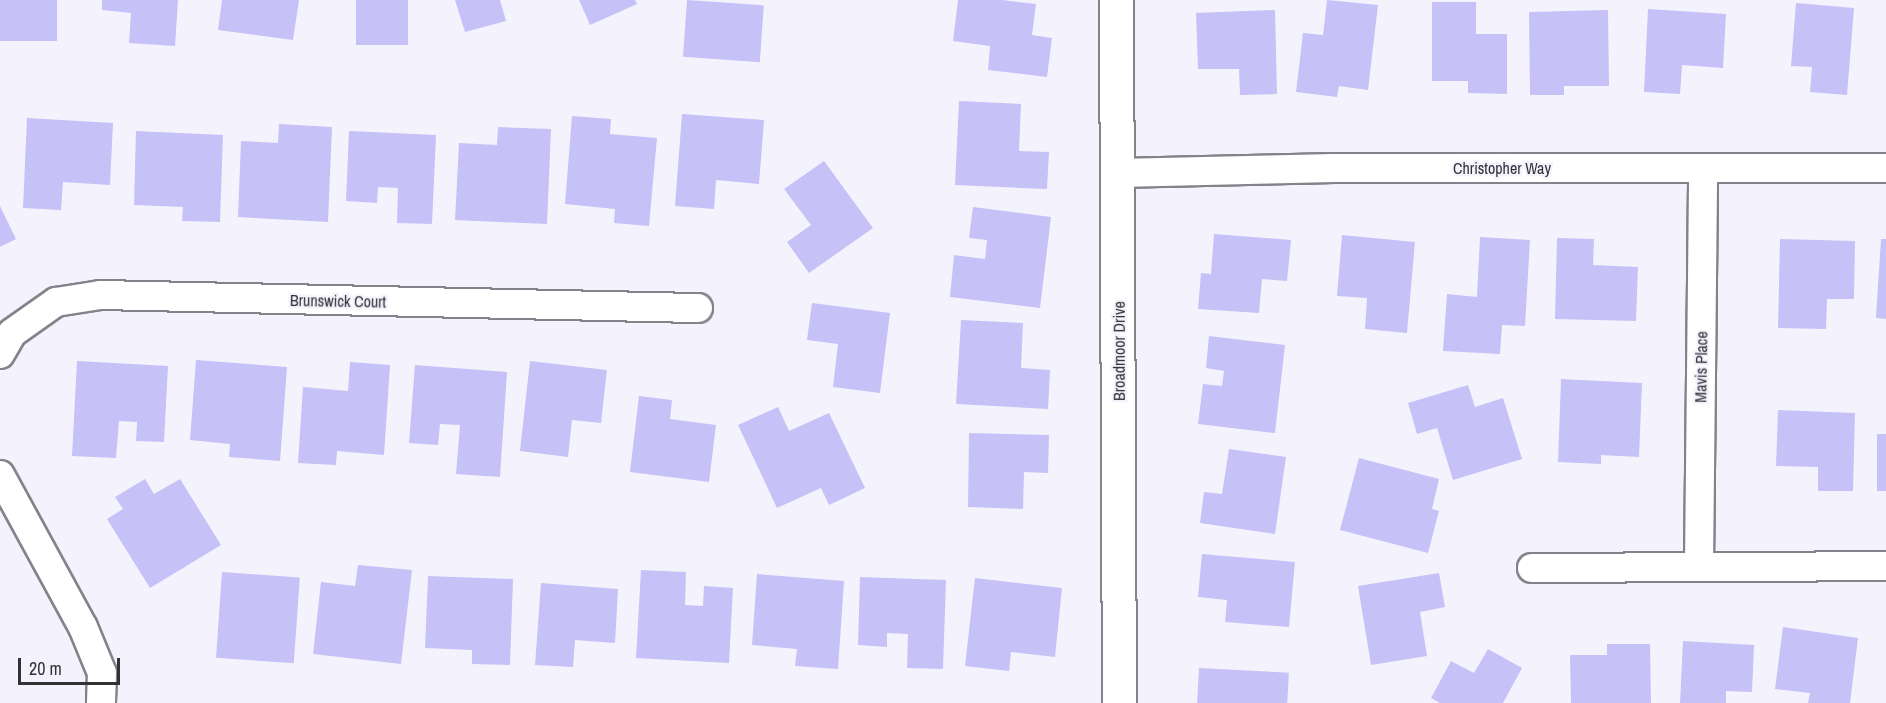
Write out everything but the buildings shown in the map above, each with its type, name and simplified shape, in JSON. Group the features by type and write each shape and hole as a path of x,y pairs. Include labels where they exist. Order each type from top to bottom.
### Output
{"street":[{"name":"Broadmoor Drive","path":"1116,0 1119,703"},
{"name":"Christopher Way","path":"1118,173 1334,168 1886,168"},
{"name":"Mavis Place","path":"1699,566 1703,168"},
{"name":"Brunswick Court","path":"0,354 12,333 56,302 100,296 698,308"},
{"path":"0,475 83,627 102,673 101,703"},
{"path":"1532,568 1886,566"}]}
